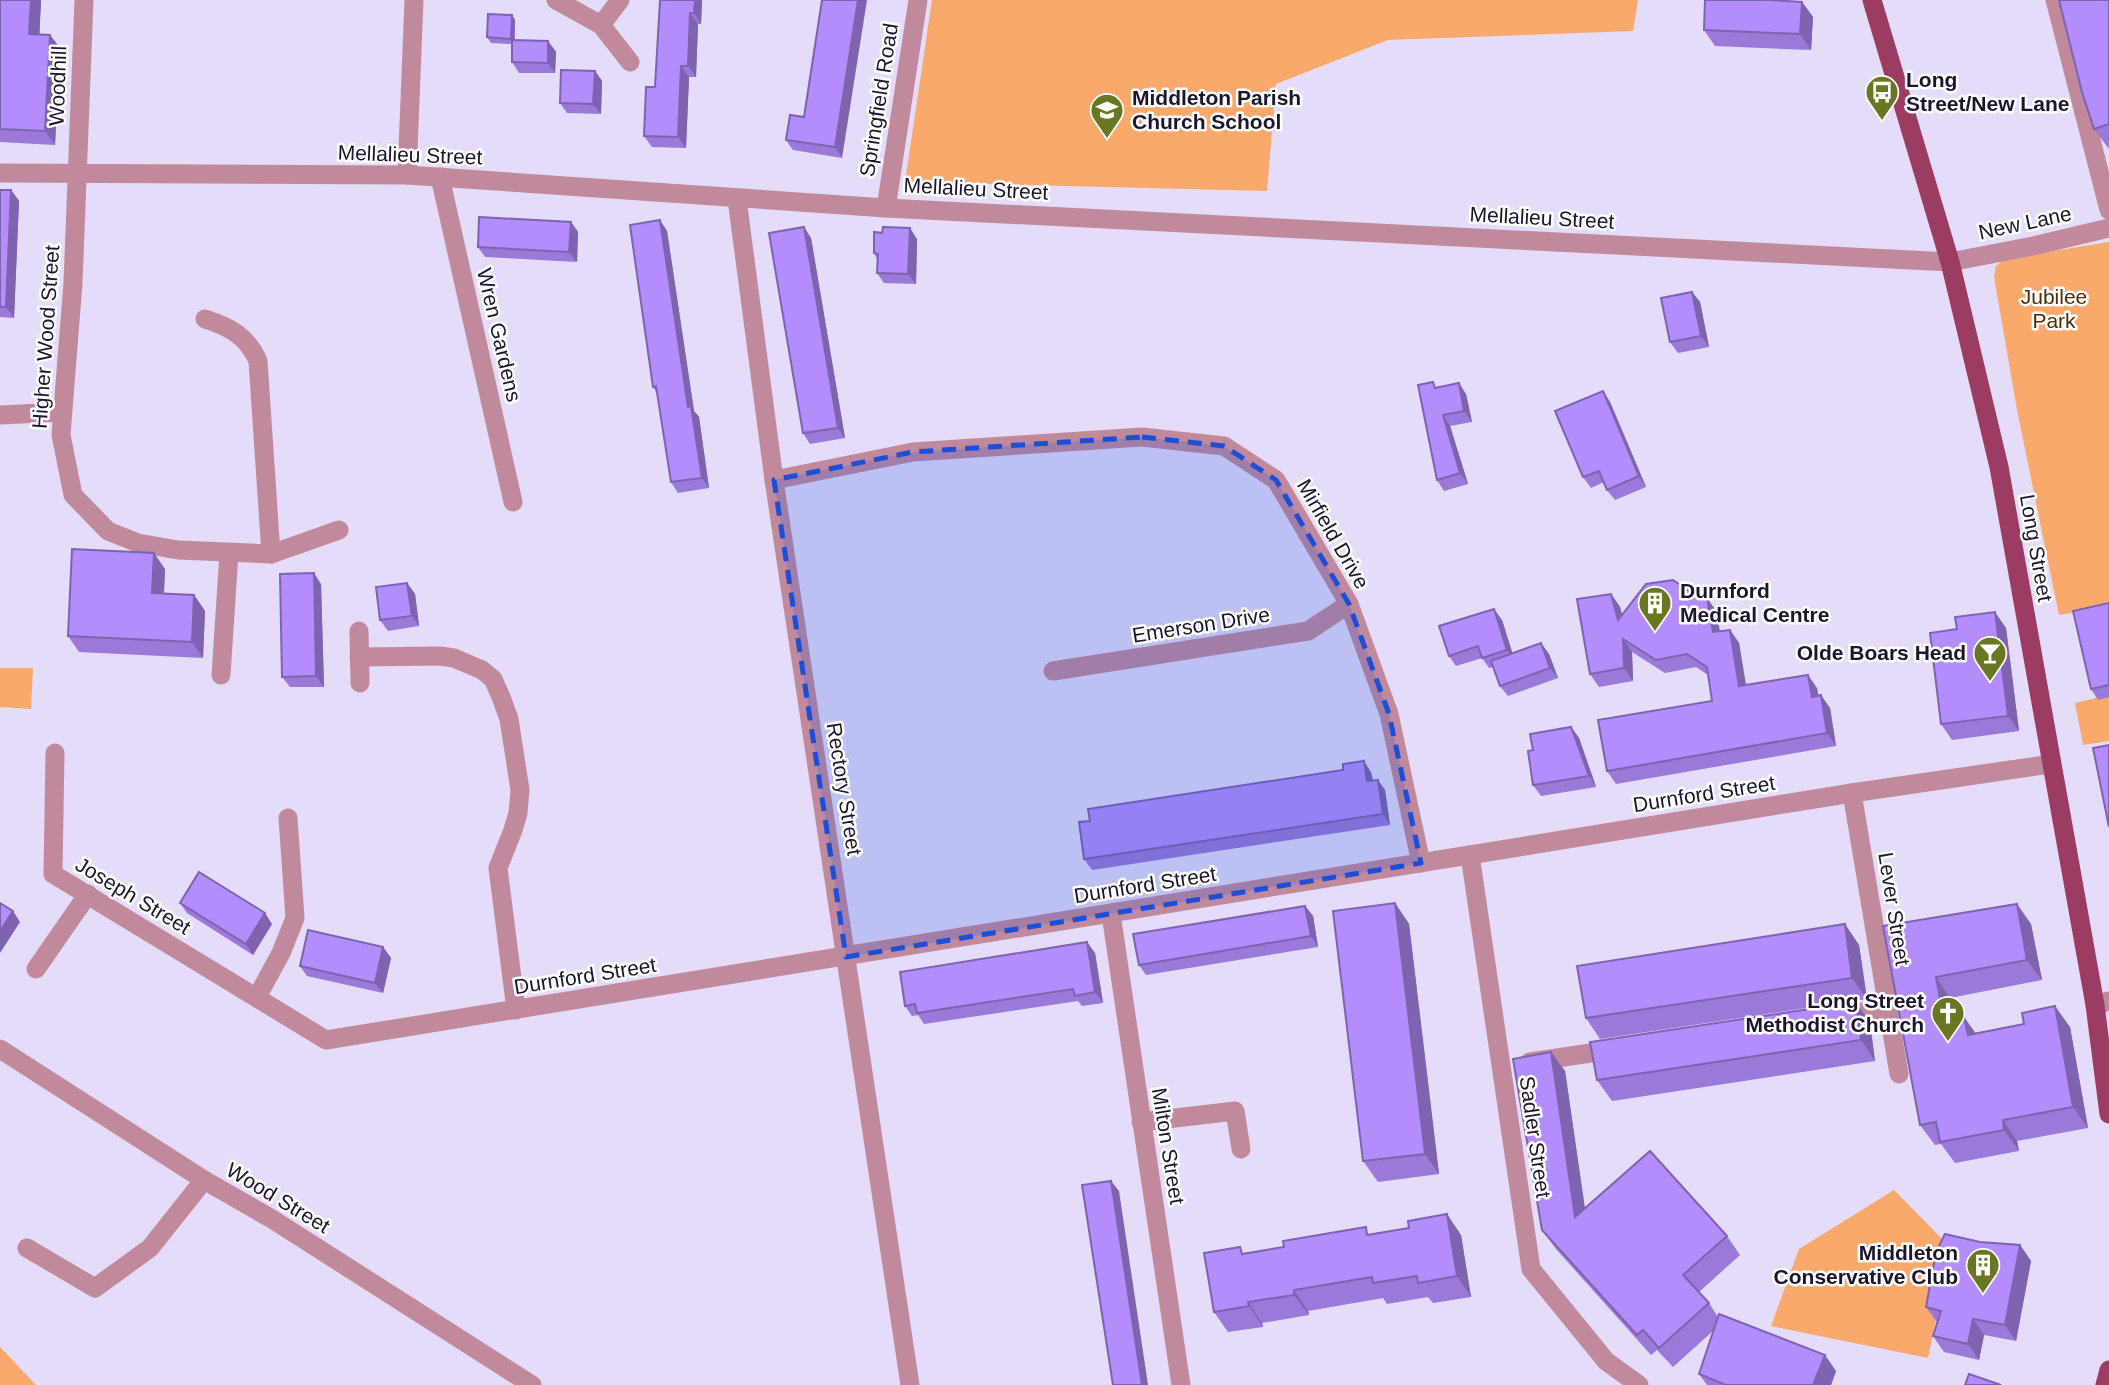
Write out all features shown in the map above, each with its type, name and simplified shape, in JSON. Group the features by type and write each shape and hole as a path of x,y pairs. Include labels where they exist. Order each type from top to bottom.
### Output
{"main road":[{"name":"Long Street","path":"1872,0 1950,262 1998,467 2051,764 2102,1003 2109,1114"},
{"path":"2105,1385 2109,1370"}],"street":[{"name":"Woodhill","path":"77,174 84,0"},
{"path":"408,175 414,0"},
{"path":"556,0 601,24 630,62"},
{"path":"601,24 620,0"},
{"name":"Springfield Road","path":"886,208 918,0"},
{"path":"2055,0 2109,210"},
{"name":"Mellalieu Street","path":"0,173 408,175 886,208 1950,262"},
{"name":"Higher Wood Street","path":"77,174 73,283 61,435 73,495 108,531 138,543 178,550 271,554 340,530"},
{"name":"Wren Gardens","path":"440,177 513,502"},
{"name":"Rectory Street","path":"737,199 774,480 910,1385"},
{"name":"New Lane","path":"1950,262 2109,228"},
{"path":"205,318 225,325 241,335 249,343 258,361 271,554"},
{"path":"0,415 62,412"},
{"name":"Mirfield Drive","path":"774,480 913,452 1142,437 1224,446 1276,480 1349,604 1389,715 1421,863"},
{"path":"221,675 229,554"},
{"name":"Emerson Drive","path":"1053,671 1308,631 1349,604"},
{"path":"359,631 360,683"},
{"path":"359,657 454,658 482,670 492,679 502,697 509,719 520,790 518,813 498,868 516,1010"},
{"name":"Joseph Street","path":"55,753 53,874 257,997"},
{"name":"Durnford Street","path":"257,997 326,1040 1852,793 2051,764"},
{"name":"Lever Street","path":"1852,793 1899,1074"},
{"path":"257,997 281,953 295,918 288,818"},
{"name":"Sadler Street","path":"1470,855 1531,1269 1606,1361 1639,1385"},
{"path":"36,969 88,894"},
{"name":"Milton Street","path":"1111,914 1181,1385"},
{"path":"1819,1019 1888,1008"},
{"path":"1501,1066 1639,1046"},
{"name":"Wood Street","path":"3,1056 272,1219 532,1385"},
{"path":"1141,1122 1235,1111 1241,1149"},
{"path":"27,1248 95,1288 150,1248 204,1180"}],"highlighted area":[{"path":"1142,437 1224,446 1276,480 1349,604 1389,714 1421,863 846,957 774,480 913,452"}],"green space":[{"name":"Middleton Parish Church School","path":"932,0 1638,0 1633,31 1388,40 1276,84 1267,191 905,182"},
{"name":"Jubilee Park","path":"2109,242 2109,606 2059,615 2017,410 1994,277 1996,266 2004,259"},
{"path":"0,668 33,668 31,709 0,707"},
{"path":"2109,695 2109,741 2083,745 2075,703"},
{"path":"1894,1190 1951,1248 1928,1358 1771,1326 1799,1249"},
{"path":"0,1347 36,1385 0,1385"}],"building":[{"path":"0,0 31,0 29,34 50,35 45,131 0,129"},
{"path":"660,0 695,0 694,13 690,13 688,66 681,66 678,137 644,136 646,87 655,87"},
{"path":"822,0 858,0 835,147 786,140 790,115 804,117"},
{"path":"1705,0 1802,2 1800,34 1704,30"},
{"path":"2059,0 2109,0 2109,124 2094,129"},
{"path":"488,14 512,15 511,39 487,37"},
{"path":"512,40 548,41 548,63 512,62"},
{"path":"561,70 595,71 593,104 560,103"},
{"path":"0,190 11,190 6,307 0,307"},
{"path":"479,217 571,222 569,252 478,247"},
{"path":"660,220 688,407 691,406 702,478 671,482 656,386 653,387 630,225"},
{"path":"804,227 838,428 803,433 769,233"},
{"path":"883,227 910,228 908,274 877,273 878,254 874,253 874,232 882,233"},
{"path":"1692,292 1701,336 1670,342 1661,298"},
{"path":"1433,382 1435,388 1459,383 1464,411 1443,415 1460,473 1437,480 1418,385"},
{"path":"1603,391 1639,476 1607,490 1599,471 1583,477 1555,411"},
{"path":"72,549 154,553 152,593 194,595 192,642 68,636"},
{"path":"314,573 316,676 282,677 280,574"},
{"path":"1673,580 1700,598 1707,598 1713,632 1730,630 1739,686 1808,675 1812,697 1821,695 1827,733 1607,771 1598,720 1712,701 1707,667 1687,654 1656,660 1623,639 1624,668 1590,674 1577,599 1611,594 1618,620 1646,584"},
{"path":"407,583 412,616 380,620 376,587"},
{"path":"2109,603 2109,685 2091,689 2073,611"},
{"path":"1494,609 1507,650 1482,658 1478,646 1449,656 1439,626"},
{"name":"Olde Boars Head","path":"1995,612 2008,716 1941,724 1930,633 1957,629 1955,617"},
{"path":"1541,643 1550,668 1500,686 1491,661"},
{"path":"1571,727 1589,776 1533,785 1528,751 1533,750 1530,734"},
{"path":"2109,745 2109,827 2093,748"},
{"path":"1364,761 1367,781 1378,780 1383,814 1084,859 1079,822 1090,821 1088,809 1343,770 1343,764"},
{"path":"199,872 265,913 246,944 180,903"},
{"path":"0,903 13,911 0,931"},
{"path":"1395,903 1425,1154 1363,1161 1333,911"},
{"name":"Long Street Methodist Church","path":"2017,904 2027,960 1936,977 1944,1021 1964,1017 1968,1035 2024,1024 2022,1013 2055,1006 2073,1107 2003,1120 2004,1130 1940,1142 1936,1122 1920,1125 1883,926"},
{"path":"1305,906 1311,936 1139,965 1133,934"},
{"path":"1845,924 1852,978 1586,1018 1577,966"},
{"path":"308,930 383,947 375,983 300,966"},
{"path":"1087,942 1095,992 1075,996 1073,989 917,1013 915,1004 905,1006 900,972"},
{"path":"1856,1002 1861,1040 1597,1080 1590,1042"},
{"path":"1551,1052 1575,1217 1650,1151 1727,1236 1683,1275 1709,1303 1659,1348 1643,1330 1637,1335 1542,1230 1513,1059"},
{"path":"1111,1181 1142,1385 1113,1385 1082,1185"},
{"path":"1447,1214 1457,1276 1418,1283 1417,1276 1373,1283 1372,1277 1294,1290 1294,1295 1248,1302 1249,1306 1214,1312 1204,1253 1240,1247 1242,1254 1284,1247 1283,1241 1366,1227 1367,1235 1409,1228 1408,1221"},
{"name":"Middleton Conservative Club","path":"1945,1234 1980,1242 2020,1245 2005,1325 1973,1319 1968,1344 1933,1336 1941,1311 1926,1307 1936,1252"},
{"path":"1719,1314 1825,1355 1813,1385 1726,1385 1699,1374"},
{"path":"1969,1374 2001,1385 1965,1385"}],"place":[{"name":"Long Street/New Lane","path":"1882,122"},
{"name":"Middleton Parish Church School","path":"1107,140"},
{"name":"Durnford Medical Centre","path":"1655,633"},
{"name":"Olde Boars Head","path":"1990,683"},
{"name":"Long Street Methodist Church","path":"1948,1043"},
{"name":"Middleton Conservative Club","path":"1983,1295"}]}
